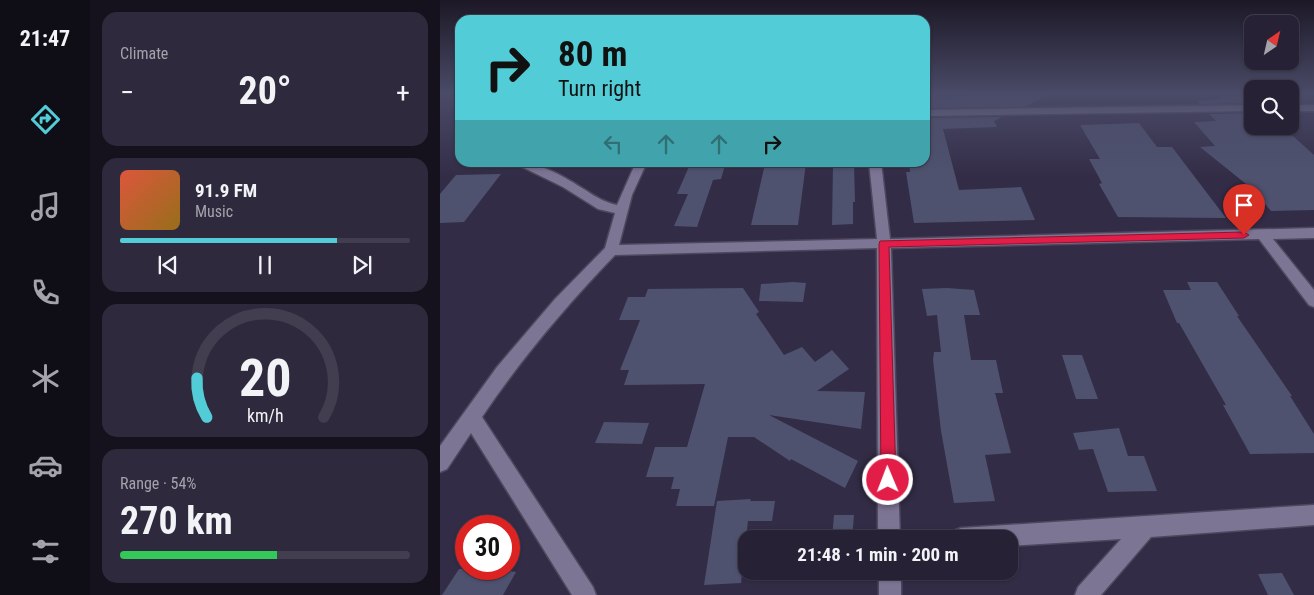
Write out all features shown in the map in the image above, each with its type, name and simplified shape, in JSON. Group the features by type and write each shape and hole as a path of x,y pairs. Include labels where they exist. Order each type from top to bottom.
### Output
{"street":[{"path":"528,167 553,177 602,206 622,210"},
{"path":"440,462 503,372 554,310 611,250 626,195 640,167"},
{"path":"875,167 884,244 889,530"},
{"path":"611,250 1314,233"},
{"path":"1264,235 1314,301"},
{"path":"471,417 585,595"},
{"path":"1018,535 1314,515"},
{"path":"1086,595 1146,526"},
{"path":"890,580 890,595"}],"building":[{"path":"930,122 994,122 997,127 943,129 959,190 1021,187 1035,220 914,223 906,172 910,172 910,167 930,167"},
{"path":"1194,122 1244,122 1244,135 1292,135 1314,155 1314,210 1271,211 1251,188 1200,147 1215,146"},
{"path":"1139,123 1157,147 1172,147 1226,218 1118,217 1099,184 1102,183 1089,159 1100,159 1080,125"},
{"path":"689,167 725,167 721,179 713,180 697,227 674,226 688,194 677,194"},
{"path":"764,167 805,167 798,225 751,225"},
{"path":"833,167 854,167 855,202 853,202 853,224 832,225"},
{"path":"501,174 464,222 440,223 440,194 456,175"},
{"path":"1187,282 1217,282 1239,316 1237,316 1292,396 1290,396 1314,434 1314,453 1250,454 1223,405 1226,405 1179,323 1177,323 1163,290 1191,290"},
{"path":"806,283 803,302 759,301 761,284"},
{"path":"743,288 759,312 756,314 784,355 802,347 815,362 832,350 849,369 817,391 865,392 861,429 769,415 858,461 845,488 791,459 790,461 754,437 728,437 714,506 676,506 680,489 671,489 674,477 646,477 655,447 687,447 705,384 624,385 629,370 620,370 640,320 619,320 628,297 645,297 648,289"},
{"path":"922,289 974,290 980,315 964,315 971,360 996,360 1003,393 995,393 1011,453 985,455 995,501 954,503 941,431 933,360 934,352 941,352 937,315 927,316"},
{"path":"1062,355 1082,355 1098,399 1076,399"},
{"path":"604,422 649,423 642,444 595,443"},
{"path":"1119,428 1128,456 1144,456 1157,491 1108,492 1093,449 1079,450 1073,433"},
{"path":"751,499 750,501 775,501 772,521 748,521 747,530 738,530 738,580 741,580 741,583 704,585 717,501"},
{"path":"834,515 854,515 853,530 833,530"},
{"path":"1282,573 1294,595 1268,595 1258,574"},
{"path":"455,575 455,580 511,580 503,595 442,595"}],"route":[{"path":"888,480 884,244 1244,235"}]}
